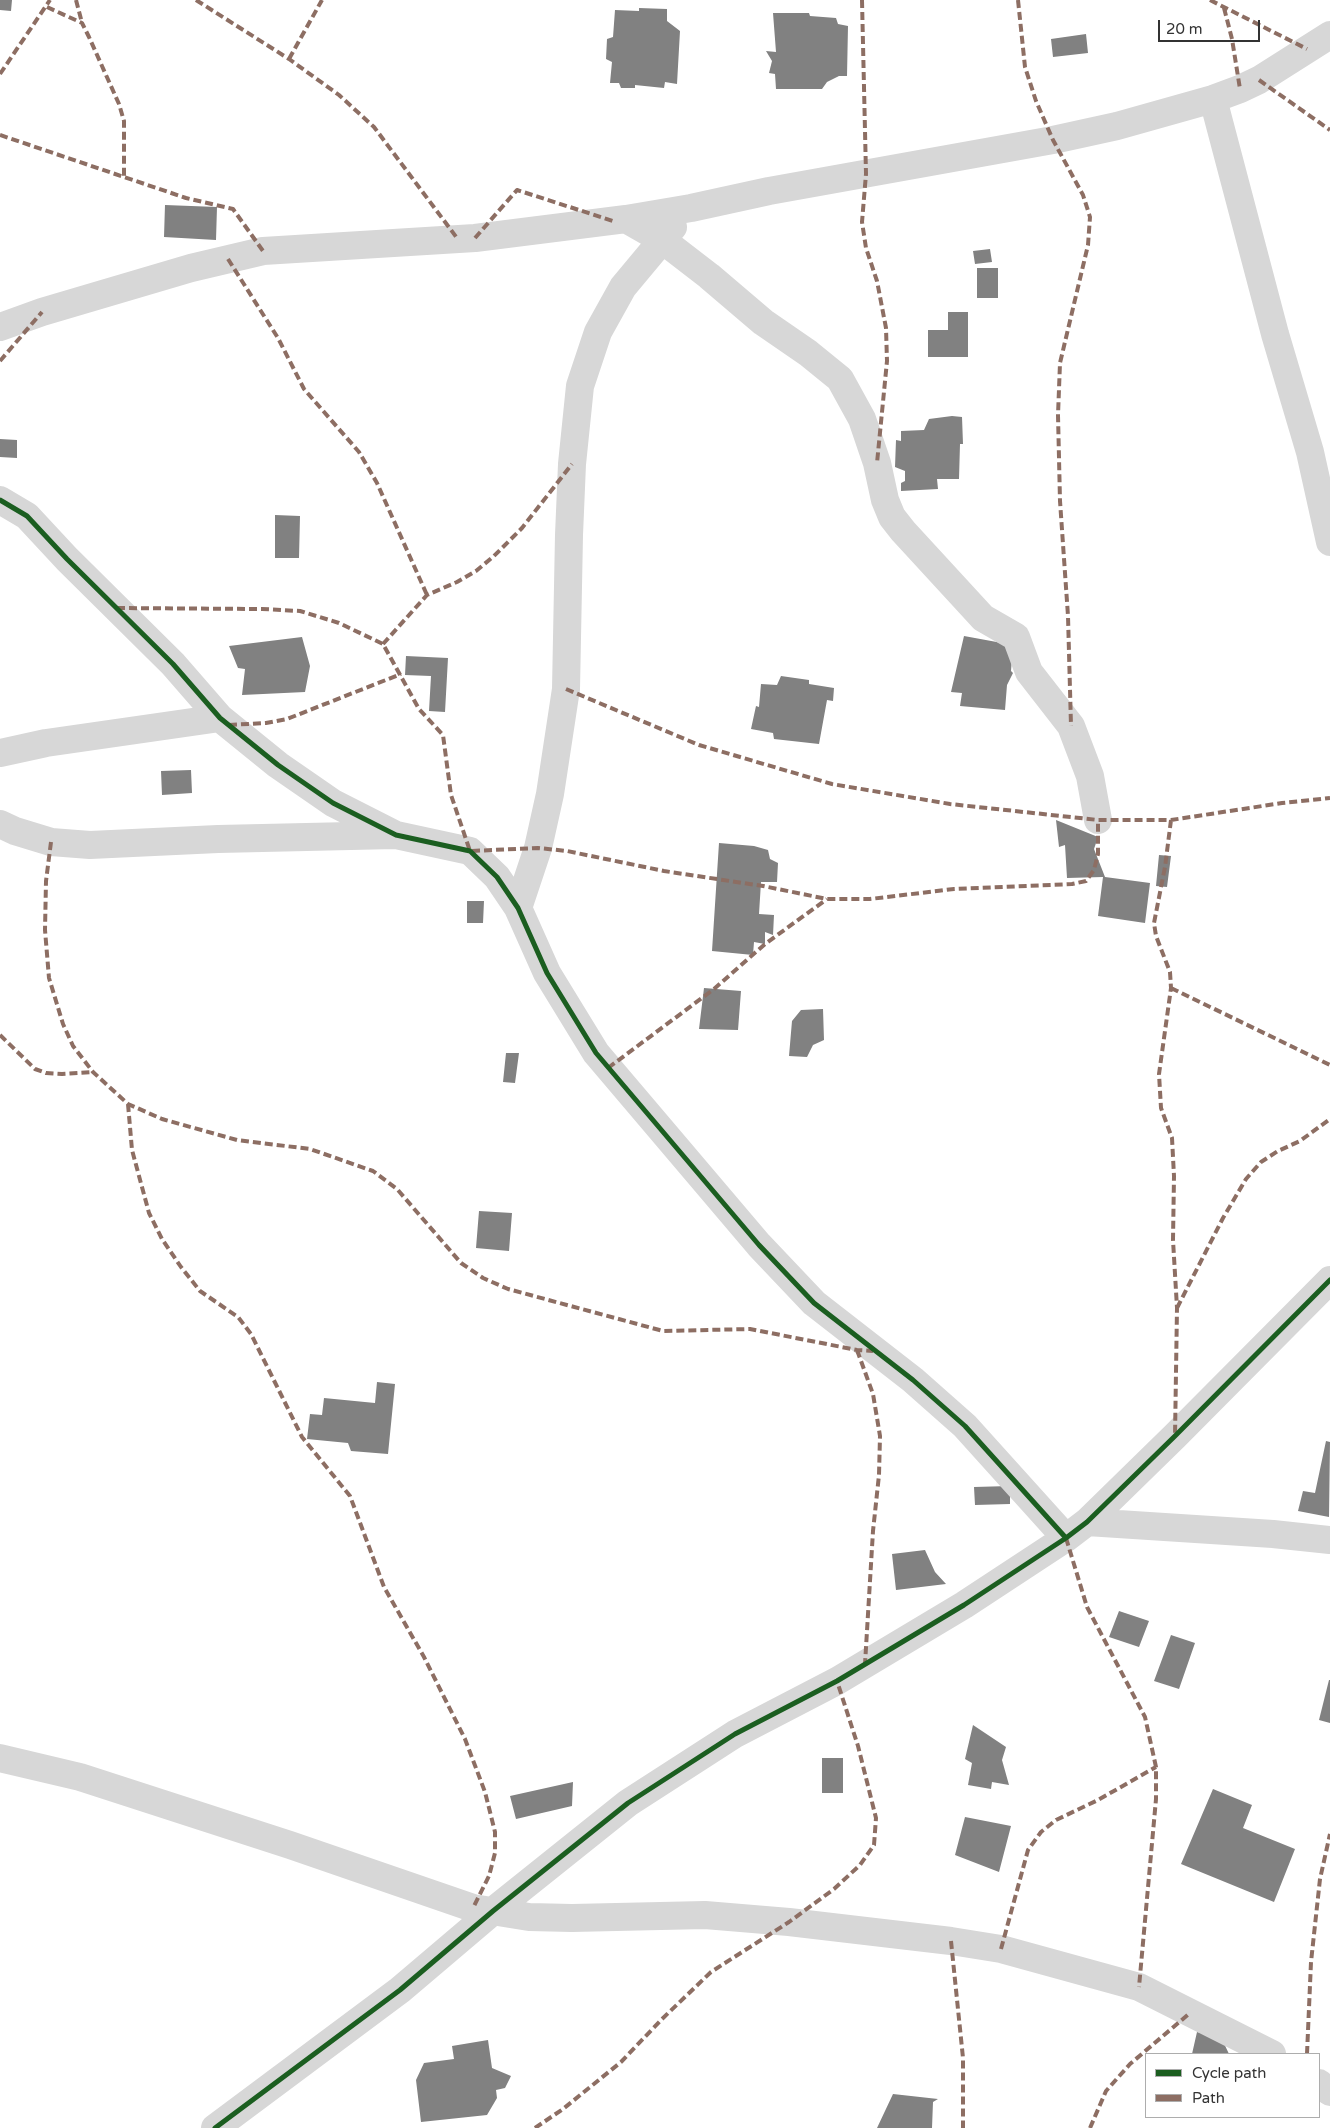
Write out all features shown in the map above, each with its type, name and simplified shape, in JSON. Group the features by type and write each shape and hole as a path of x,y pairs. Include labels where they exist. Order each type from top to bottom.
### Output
{"street":[{"path":"0,327 42,312 191,268 263,252 475,238 626,219 691,208 769,191 1053,140 1117,126 1213,99 1259,80 1330,35"},
{"path":"1213,99 1275,334 1310,452 1330,542"},
{"path":"518,908 538,848 548,803 566,689 569,526 572,464 580,386 598,332 623,287 661,239 691,208"},
{"path":"626,219 661,239 709,276 763,322 808,353 840,379 862,419 885,500 892,517 983,618 1016,637 1029,672 1071,726 1090,776 1098,820"},
{"path":"0,500 28,516 67,559 173,664 220,718 278,765 333,803 396,835"},
{"path":"0,753 46,743 220,718"},
{"path":"0,824 15,831 51,842 90,845 218,839 396,835 470,851 497,877 518,908 547,973 596,1053 759,1245 814,1303 913,1380 966,1426 1066,1538"},
{"path":"215,2128 400,1990 628,1803 735,1734 837,1681 956,1610 1066,1538 1087,1522 1175,1436 1330,1280"},
{"path":"1087,1522 1273,1534 1330,1540"},
{"path":"0,1758 80,1777 290,1845 419,1891 473,1908 493,1912 572,1918 705,1915 789,1922 1001,1949 1140,1987 1270,2053"}],"building":[{"path":"0,0 12,0 11,11 0,10"},
{"path":"639,8 667,9 667,21 680,31 677,84 665,82 664,88 635,85 635,88 621,88 619,83 610,83 612,62 606,59 607,39 613,37 615,10 639,11"},
{"path":"773,13 809,13 810,16 836,18 838,24 848,26 847,76 839,76 827,82 822,89 776,89 775,74 769,73 772,61 766,51 776,52"},
{"path":"1086,34 1088,53 1053,57 1051,39"},
{"path":"165,205 217,207 216,240 164,237"},
{"path":"990,249 992,262 975,264 973,251"},
{"path":"977,268 998,268 998,298 977,298"},
{"path":"948,312 968,312 968,357 928,357 928,330 948,330"},
{"path":"952,416 962,417 963,444 960,444 959,479 937,479 938,489 901,491 901,483 905,481 905,471 895,467 896,440 901,441 901,431 924,430 929,419"},
{"path":"0,439 17,440 17,458 0,457"},
{"path":"275,515 300,516 299,558 275,558"},
{"path":"964,636 1013,645 1011,671 1013,673 1007,685 1005,710 960,706 962,693 951,692"},
{"path":"302,637 310,666 305,692 242,695 245,669 238,668 229,646"},
{"path":"406,656 448,658 445,712 429,711 431,676 405,675"},
{"path":"781,676 809,680 809,684 834,688 833,701 827,700 819,744 774,739 773,733 751,729 756,706 759,707 761,684 777,685"},
{"path":"191,770 192,793 162,795 161,771"},
{"path":"1056,820 1098,837 1094,849 1105,877 1150,883 1145,923 1098,916 1103,877 1067,878 1065,845 1059,847"},
{"path":"719,843 754,846 768,850 770,859 778,863 777,882 761,882 759,914 774,915 773,935 765,932 765,944 754,942 753,955 712,951"},
{"path":"1159,855 1171,856 1167,887 1156,886"},
{"path":"467,901 484,901 483,923 467,923"},
{"path":"704,988 741,991 738,1030 699,1029"},
{"path":"823,1009 824,1040 813,1045 807,1057 789,1056 792,1021 801,1010"},
{"path":"506,1053 519,1053 515,1083 503,1082"},
{"path":"479,1211 512,1213 509,1251 476,1248"},
{"path":"377,1382 395,1384 388,1454 351,1451 348,1443 307,1439 310,1414 322,1415 324,1398 375,1403"},
{"path":"1326,1441 1330,1442 1329,1517 1298,1511 1303,1491 1315,1493"},
{"path":"1010,1486 1010,1504 975,1505 974,1487"},
{"path":"925,1550 935,1572 946,1584 896,1590 892,1554"},
{"path":"1119,1611 1149,1621 1139,1647 1109,1637"},
{"path":"1171,1635 1195,1643 1179,1689 1154,1681"},
{"path":"1330,1680 1330,1723 1319,1720"},
{"path":"973,1725 1006,1747 1002,1760 1009,1785 992,1782 991,1789 968,1785 972,1763 965,1759"},
{"path":"822,1758 843,1758 843,1793 822,1793"},
{"path":"573,1782 572,1806 516,1819 510,1796"},
{"path":"1213,1789 1252,1805 1243,1828 1295,1849 1274,1902 1181,1864"},
{"path":"965,1817 1011,1826 999,1872 955,1855"},
{"path":"1197,2032 1221,2037 1229,2053 1192,2053"},
{"path":"488,2040 492,2068 511,2076 505,2088 496,2090 497,2098 487,2115 421,2122 416,2080 424,2063 454,2059 452,2046"},
{"path":"893,2094 938,2099 933,2102 932,2128 877,2128"}],"marked path":[{"path":"0,74 50,0"},
{"path":"76,0 82,23"},
{"path":"196,0 289,59 339,95 374,127 457,238"},
{"path":"289,59 322,0"},
{"path":"862,0 866,174 862,222 866,248 877,281 886,328 887,361 877,463"},
{"path":"1018,0 1025,67 1036,101 1053,140 1083,195 1090,217 1088,245 1060,363 1058,415 1060,501 1068,616 1071,726"},
{"path":"1210,0 1307,49"},
{"path":"47,7 82,23 89,37 119,104 124,121 124,176"},
{"path":"1224,8 1232,39 1240,89"},
{"path":"1259,80 1330,130"},
{"path":"0,135 186,198 233,209 263,251"},
{"path":"475,238 517,190 613,221"},
{"path":"228,259 278,338 304,389 359,452 377,483 427,595"},
{"path":"0,361 42,312"},
{"path":"383,644 427,595 457,582 476,571 494,556 522,528 572,464"},
{"path":"117,608 300,611 339,623 383,644 419,709 443,735 451,795 470,851 538,848 567,851 664,871 763,886 827,899 870,899 954,889 1072,884 1086,881 1094,870 1098,854 1098,820"},
{"path":"229,725 266,723 287,719 401,674"},
{"path":"566,689 699,745 832,784 950,804 1098,820 1171,820 1282,803 1330,798"},
{"path":"1171,820 1165,867 1154,923 1156,936 1170,972 1171,988 1159,1074 1161,1108 1172,1138 1174,1176 1173,1240 1177,1308 1175,1436"},
{"path":"51,842 46,881 45,930 49,978 63,1024 73,1046 93,1072 128,1104 162,1119 237,1140 310,1149 373,1171 397,1189 461,1263 483,1278 508,1289 663,1331 750,1329 857,1350 873,1351"},
{"path":"608,1068 714,989 765,944 827,899"},
{"path":"1171,988 1330,1065"},
{"path":"0,1035 35,1069 46,1073 62,1074 93,1072"},
{"path":"128,1104 132,1150 149,1213 162,1239 200,1291 238,1317 251,1334 302,1437 350,1496 384,1587 424,1657 465,1739 485,1792 495,1832 495,1853 489,1876 473,1908"},
{"path":"1177,1308 1223,1218 1246,1179 1261,1162 1278,1151 1300,1141 1330,1119"},
{"path":"857,1350 873,1394 880,1436 879,1475 873,1531 865,1664"},
{"path":"1066,1538 1087,1607 1145,1717 1156,1767 1156,1799 1139,1987"},
{"path":"535,2128 563,2109 621,2062 711,1972 789,1922 834,1889 860,1865 874,1845 876,1818 858,1746 837,1681"},
{"path":"1001,1949 1028,1850 1041,1832 1056,1820 1098,1800 1156,1767"},
{"path":"1307,2053 1311,1962 1320,1879 1330,1834"},
{"path":"951,1941 963,2058 963,2128"},
{"path":"1090,2128 1106,2091 1130,2064 1190,2013"}],"cycle path":[{"path":"0,500 27,516 67,559 173,664 220,718 278,765 333,803 396,835 470,851 497,877 518,908 547,973 596,1053 759,1245 814,1303 913,1380 965,1426 1066,1538"},
{"path":"215,2128 400,1990 493,1911 628,1803 735,1734 837,1681 964,1605 1066,1538 1087,1522 1330,1280"}]}
